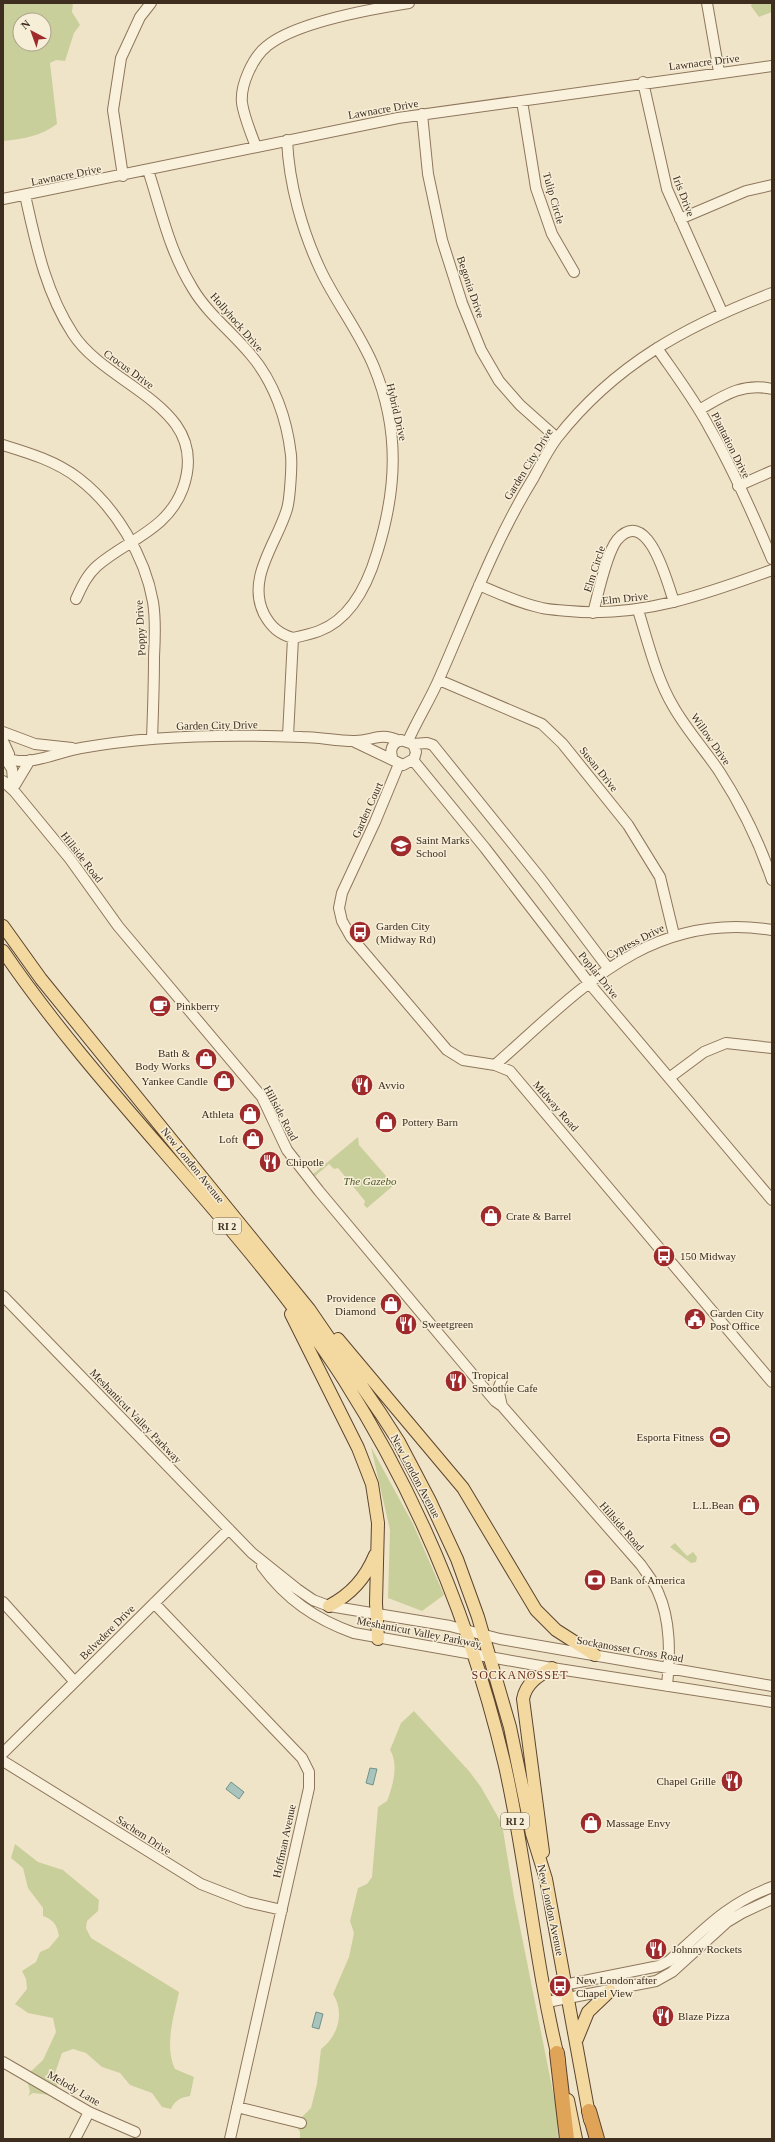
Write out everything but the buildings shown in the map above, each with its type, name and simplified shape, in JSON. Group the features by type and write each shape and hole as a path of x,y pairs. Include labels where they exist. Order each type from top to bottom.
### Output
{"highway":[{"path":"557,2054 567,2139"},
{"path":"589,2111 597,2139"}],"main road":[{"name":"New London Avenue","path":"3,926 41,980 309,1309 381,1414 416,1472 457,1559 484,1634 510,1727 532,1834 546,1879 589,2111 592,2139"},
{"name":"New London Avenue","path":"3,951 49,1015 106,1087 176,1165 281,1294 326,1353 389,1457 435,1551 465,1629 486,1694 505,1768 530,1895 544,1989 576,2139"},
{"path":"281,1294 358,1448 368,1472 377,1511 376,1614 378,1639"},
{"path":"309,1309 349,1351 463,1488 536,1610 556,1630 595,1655"},
{"path":"329,1606 347,1595 358,1584 371,1563 377,1548"},
{"path":"546,1879 523,1699 526,1689 533,1680 552,1668"},
{"path":"576,2040 588,2012 610,1991"}],"street":[{"path":"123,176 113,110 121,58 140,17 151,3"},
{"path":"256,147 242,103 250,68 266,46 292,31 365,10 409,3"},
{"path":"707,3 719,72"},
{"name":"Lawnacre Drive","path":"3,199 123,176 287,140 422,114 522,102 643,82 772,66"},
{"name":"Iris Drive","path":"643,82 667,189 722,312"},
{"name":"Tulip Circle","path":"522,102 536,188 552,234 574,272"},
{"name":"Begonia Drive","path":"422,114 428,174 442,240 462,303 481,350 499,381 520,405 557,438"},
{"name":"Hybrid Drive","path":"287,140 292,181 312,249 321,272 357,332 374,367 386,408 394,448 391,498 382,537 371,573 349,610 338,620 320,631 293,638"},
{"name":"Hollyhock Drive","path":"148,170 161,218 176,257 193,290 218,321 251,355 270,383 284,416 291,456 288,508 258,580 257,595 268,620 280,634 293,638"},
{"path":"680,219 746,191 772,185"},
{"name":"Crocus Drive","path":"25,195 47,284 58,310 74,336 98,362 152,400 168,415 177,426 185,441 188,471 177,502 163,520 133,544 98,566 84,581 76,599"},
{"name":"Garden City Drive","path":"396,762 392,747 407,742 438,680 479,585 516,506 557,438 599,392 628,368 665,342 722,312 772,293"},
{"name":"Plantation Drive","path":"657,348 699,410 738,486 772,559"},
{"path":"699,410 725,394 738,389 750,387 772,389"},
{"name":"Poppy Drive","path":"3,445 45,459 78,478 106,505 125,530 133,544 141,562 153,602 154,642 152,739"},
{"path":"738,486 772,471"},
{"name":"Elm Circle","path":"593,613 607,564 616,541 626,533 632,532 646,537 654,546 674,602"},
{"name":"Elm Drive","path":"479,585 510,599 543,609 593,613 638,610 705,595 772,570"},
{"name":"Willow Drive","path":"638,610 659,674 673,706 719,770 743,810 759,844 772,880"},
{"path":"288,736 293,638"},
{"name":"Susan Drive","path":"438,680 542,724 562,742 628,825 660,877 674,935"},
{"name":"Garden City Drive","path":"3,732 44,746 80,748"},
{"name":"Garden City Drive","path":"5,760 18,762 80,748 152,739 288,736 355,742 396,762"},
{"name":"Garden City Drive","path":"355,742 375,736 391,736 407,742 416,752 412,760"},
{"path":"3,741 9,754 5,760"},
{"name":"Poplar Drive","path":"407,742 427,743 432,746 541,878 608,968"},
{"name":"Hillside Road","path":"5,760 12,769 14,788"},
{"path":"14,788 30,760"},
{"path":"396,762 407,764 412,760"},
{"name":"Poplar Drive","path":"412,760 485,848 589,984 770,1196"},
{"name":"Garden Court","path":"355,865 396,762"},
{"name":"Hillside Road","path":"3,781 14,788 89,885 118,926 262,1097 288,1150 319,1191 495,1401 502,1406 641,1565 658,1590 664,1610 670,1655 667,1686"},
{"name":"Midway Road","path":"355,865 342,893 340,908 342,921 351,937 446,1050 462,1060 495,1065 510,1071 772,1382"},
{"name":"Cypress Drive","path":"495,1065 608,968 651,944 674,935 702,929 746,926 772,930"},
{"path":"670,1078 704,1052 726,1043 772,1048"},
{"name":"Meshanticut Valley Parkway","path":"4,1300 252,1553 280,1589 304,1609 342,1629 378,1639 491,1658"},
{"path":"502,1379 498,1389 502,1406"},
{"name":"Belvedere Drive","path":"3,1753 229,1529"},
{"name":"Meshanticut Valley Parkway","path":"252,1553 296,1589 313,1600 329,1606 465,1629 484,1634"},
{"path":"3,1602 74,1681"},
{"name":"Hoffman Avenue","path":"154,1603 302,1758 309,1772 309,1788 230,2139"},
{"name":"Sockanosset Cross Road","path":"484,1634 500,1639 772,1686"},
{"path":"491,1658 770,1702 772,1682"},
{"name":"Sachem Drive","path":"3,1761 201,1884 247,1902 282,1910"},
{"path":"544,1989 659,1966 669,1961 721,1914 746,1899 772,1887"},
{"path":"547,2002 642,1986 663,1978 727,1922 750,1908 772,1898"},
{"name":"Melody Lane","path":"3,2062 89,2112 135,2132"},
{"path":"238,2107 301,2123"},
{"path":"75,2139 89,2112"}],"green space":[{"path":"3,3 73,3 72,12 80,25 74,33 65,61 56,60 50,63 57,124 32,136 3,141"},
{"path":"752,3 772,3 772,12 759,17 751,6"},
{"name":"The Gazebo","path":"358,1137 359,1145 394,1185 367,1208 364,1205 365,1201 338,1168 334,1169 329,1164 314,1177 312,1175"},
{"path":"371,1447 413,1524 444,1595 422,1611 388,1598 390,1530"},
{"path":"675,1543 687,1556 693,1552 697,1557 696,1562 691,1563 670,1547"},
{"path":"414,1711 469,1771 481,1787 502,1824 514,1897 557,2112 558,2139 300,2139 300,2132 295,2124 311,2108 317,2084 321,2049 332,2038 338,2024 339,2009 333,1994 349,1957 354,1933 350,1921 358,1888 367,1884 372,1877 378,1807 387,1801 395,1768 393,1756 390,1750 401,1723"},
{"path":"15,1844 38,1862 63,1870 99,1900 98,1911 87,1921 86,1928 91,1938 179,1992 171,2031 170,2051 175,2069 194,2077 190,2096 178,2100 174,2103 171,2109 162,2107 152,2093 130,2085 120,2073 102,2067 86,2053 73,2049 62,2053 55,2073 59,2096 33,2093 28,2096 30,2092 26,2076 43,2060 56,2032 53,2018 28,2013 15,2004 27,1989 26,1979 22,1971 36,1962 40,1952 49,1948 59,1936 54,1923 50,1919 43,1916 43,1908 28,1888 23,1868 11,1858"}],"water":[{"path":"370,1768 377,1769 373,1785 366,1783"},
{"path":"231,1782 244,1792 239,1799 226,1789"},
{"path":"316,2012 323,2014 319,2029 312,2027"}],"place":[{"name":"Saint Marks School","path":"401,846"},
{"name":"Garden City (Midway Rd)","path":"360,932"},
{"name":"Pinkberry","path":"160,1006"},
{"name":"Bath & Body Works","path":"206,1059"},
{"name":"Yankee Candle","path":"224,1081"},
{"name":"Avvio","path":"362,1085"},
{"name":"Athleta","path":"250,1114"},
{"name":"Pottery Barn","path":"386,1122"},
{"name":"Loft","path":"253,1139"},
{"name":"Chipotle","path":"270,1162"},
{"name":"Crate & Barrel","path":"491,1216"},
{"name":"150 Midway","path":"664,1256"},
{"name":"Providence Diamond","path":"391,1304"},
{"name":"Garden City Post Office","path":"695,1319"},
{"name":"Sweetgreen","path":"406,1324"},
{"name":"Tropical Smoothie Cafe","path":"456,1381"},
{"name":"Esporta Fitness","path":"720,1437"},
{"name":"L.L.Bean","path":"749,1505"},
{"name":"Bank of America","path":"595,1580"},
{"name":"Chapel Grille","path":"732,1781"},
{"name":"Massage Envy","path":"591,1823"},
{"name":"Johnny Rockets","path":"656,1949"},
{"name":"New London after Chapel View","path":"560,1986"},
{"name":"Blaze Pizza","path":"663,2016"}],"district":[{"name":"SOCKANOSSET","path":"520,1675"}]}
